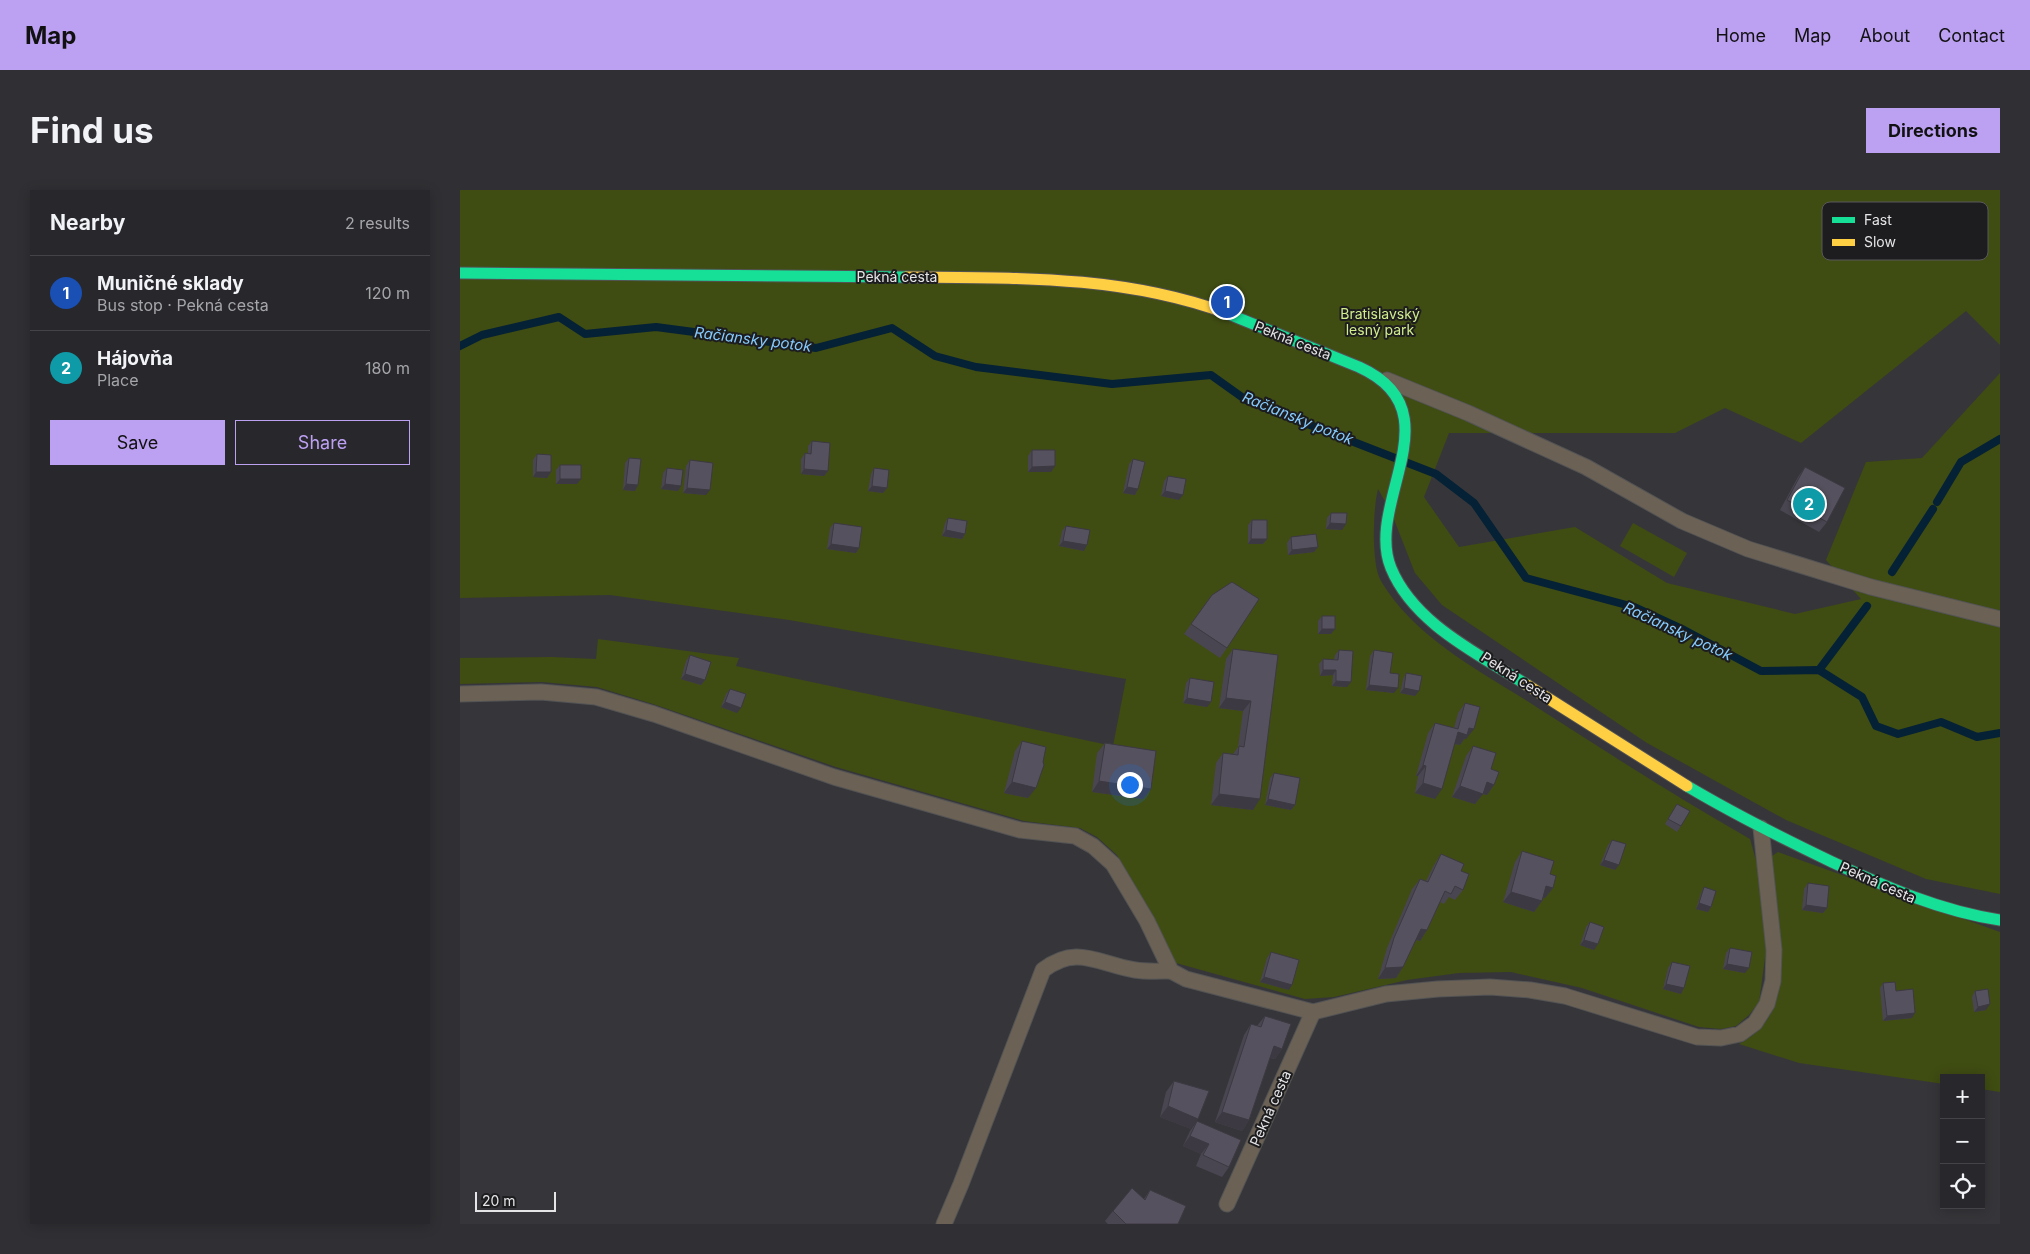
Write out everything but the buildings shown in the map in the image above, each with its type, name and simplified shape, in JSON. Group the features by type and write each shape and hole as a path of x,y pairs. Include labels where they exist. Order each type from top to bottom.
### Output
{"street":[{"name":"Pekná cesta","path":"460,273 1004,276 1096,283 1174,296 1253,324 1379,376 1398,402 1405,429 1405,445 1385,535 1385,550 1391,568 1401,587 1421,610 1458,639 1648,762 1761,828 1912,899 1949,910 2000,920"}],"lane":[{"path":"1379,376 1468,413 1586,467 1682,521 1740,546 1871,587 2000,619"},
{"path":"460,694 540,692 596,697 654,714 853,782 1020,830 1075,836 1093,846 1113,864 1147,921 1171,971"},
{"path":"944,1224 1043,970 1056,960 1076,955 1136,970 1171,971 1186,978 1286,1003 1313,1012 1386,994 1490,987 1530,990 1565,996 1697,1037 1721,1038 1740,1034 1755,1023 1767,1004 1772,981 1774,950 1761,828"},
{"name":"Pekná cesta","path":"1227,1204 1313,1012"}],"green space":[{"name":"Bratislavský lesný park","path":"460,190 2000,190 2000,345 1966,311 1801,443 1725,408 1675,433 1449,433 1424,497 1459,547 1575,527 1667,583 1795,614 1861,599 1826,560 1866,462 1922,458 2000,373 2000,894 1926,879 1786,820 1647,743 1442,605 1415,573 1391,512 1378,489 1375,509 1374,549 1378,573 1381,581 1396,602 1413,621 1432,638 1473,668 1696,808 1750,839 1757,864 1766,951 1759,1002 1749,1015 1736,1026 1721,1029 1699,1027 1582,988 1511,972 1459,973 1407,980 1334,997 1305,999 1176,963 1151,912 1117,855 1097,837 1080,828 1024,821 836,767 656,705 597,687 542,682 460,684 460,658 552,657 596,659 598,639 739,658 736,666 1113,746 1126,679 789,620 610,595 460,598"},
{"path":"1633,523 1687,553 1674,577 1620,546"},
{"path":"1778,852 2000,932 2000,1092 1985,1090 1985,1074 1940,1074 1940,1083 1799,1063 1739,1044 1755,1033 1767,1020 1775,1005 1779,989 1781,972 1772,856"}],"waterway":[{"name":"Račiansky potok","path":"460,346 482,335 559,317 585,334 656,327 816,348 892,328 935,356 976,367 1112,384 1211,375 1246,400 1436,474 1474,503 1526,578 1634,607 1684,630 1761,671 1819,670 1862,697 1876,726 1898,734 1941,722 1977,737 2000,733"},
{"path":"1937,502 1961,462 2000,439"},
{"path":"1892,572 1933,509"},
{"path":"1819,670 1867,606"}],"traffic: fast":[{"path":"460,273 906,277"},
{"path":"1226,313 1359,367 1387,386 1402,408 1405,433 1402,459 1388,515 1386,542 1391,568 1401,588 1415,606 1431,621 1469,649 1527,685"},
{"path":"1687,786 1777,835 1873,880 1914,897 1956,911 2000,920"}],"traffic: slow":[{"path":"906,277 1028,279 1108,285 1147,291 1226,313"},
{"path":"1527,685 1687,786"}],"place":[{"name":"Muničné sklady","path":"1227,302"},
{"name":"Hájovňa","path":"1809,504"}]}
